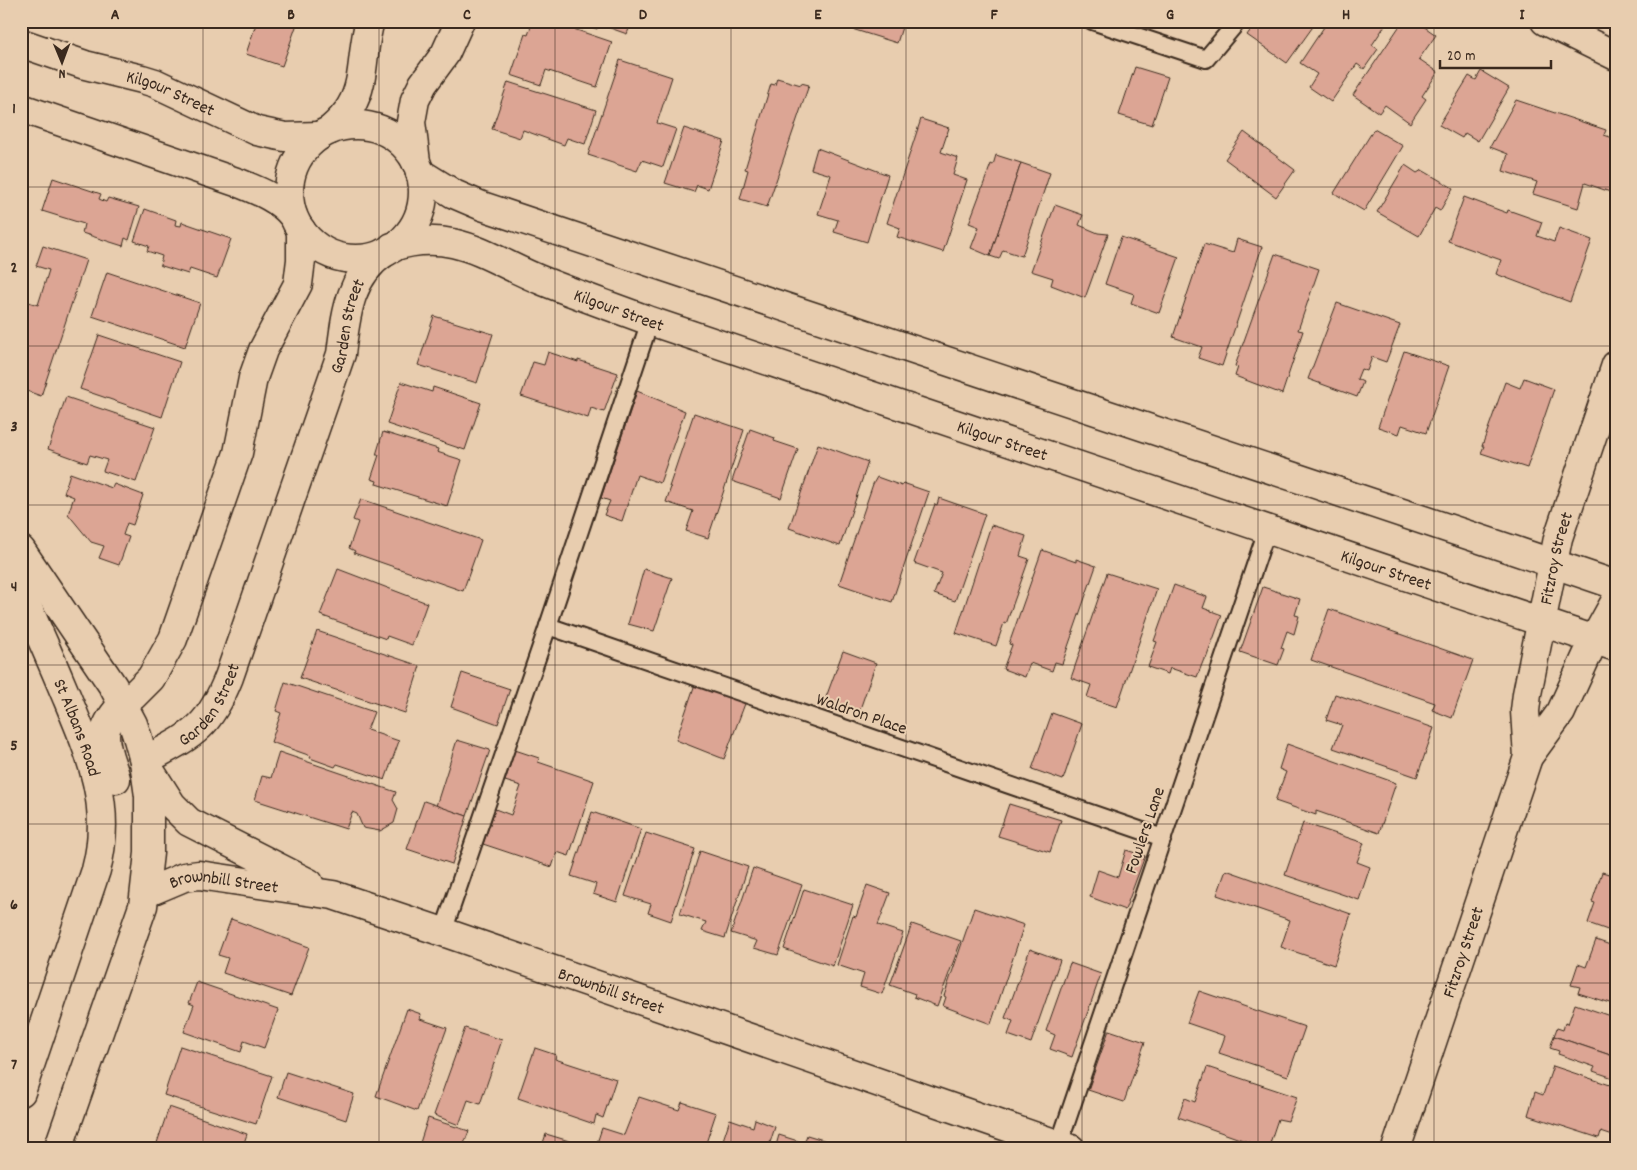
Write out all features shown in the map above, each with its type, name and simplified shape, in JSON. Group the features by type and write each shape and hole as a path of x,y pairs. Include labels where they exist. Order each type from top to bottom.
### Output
{"street":[{"path":"21,1092 96,870 117,824 119,809 118,793 105,735 107,724 122,704 134,696 151,678 173,639 238,453 253,378 262,350 298,284 302,260 297,223 289,194 292,171 302,151 325,133 351,107 357,94 362,72 370,21"},
{"path":"21,108 239,183 284,205 308,238 325,251 345,257 365,258 389,250 408,234 419,215 423,194 411,122 415,100 423,84 445,54 460,21"},
{"path":"1545,21 1616,56"},
{"name":"Kilgour Street","path":"21,43 85,65 155,83 257,131 285,137 307,138 325,133"},
{"path":"325,133 338,127 355,125 380,130 394,137 407,148 418,168 454,194 482,206 1616,585"},
{"name":"Kilgour Street","path":"389,250 417,241 459,244 541,280 650,321 1605,643"},
{"name":"Garden Street","path":"144,761 192,734 207,721 218,702 232,668 341,354 345,321 355,288 369,264 389,250"},
{"name":"Fitzroy Street","path":"1528,757 1525,711 1530,675 1552,563 1564,516 1616,365"},
{"path":"21,550 113,686 132,724 144,761 149,796 150,827 146,893 134,937 58,1149"},
{"name":"St Albans Road","path":"21,593 79,726 97,778 101,805 102,834 100,857 96,870"},
{"name":"Fitzroy Street","path":"1396,1149 1528,757 1605,643 1616,600"},
{"path":"144,761 172,805 189,822 333,895"},
{"name":"Brownbill Street","path":"146,893 184,877 199,875 333,895 1065,1146"}],"lane":[{"path":"1092,21 1206,59 1238,21"},
{"path":"443,932 650,321"},
{"name":"Fowlers Lane","path":"1065,1146 1163,838 1267,530"},
{"name":"Waldron Place","path":"548,626 1163,838"}],"building":[{"path":"257,21 298,21 282,66 246,54"},
{"path":"533,21 550,21 612,42 597,87 546,70 541,85 511,75 525,34 528,35"},
{"path":"575,21 632,21 627,34 599,24 597,29"},
{"path":"854,21 904,21 897,43 852,29"},
{"path":"1257,21 1317,21 1287,63 1247,35"},
{"path":"1328,21 1388,21 1372,45 1378,49 1364,69 1357,64 1331,102 1309,87 1317,74 1300,63"},
{"path":"1403,21 1416,21 1436,35 1419,59 1438,72 1422,96 1426,99 1410,123 1385,105 1379,113 1353,95"},
{"path":"620,60 672,77 657,123 676,129 663,167 642,160 637,171 588,155"},
{"path":"1135,67 1168,77 1152,125 1119,115"},
{"path":"1481,71 1509,88 1478,141 1465,133 1462,138 1439,125 1469,76 1476,80"},
{"path":"777,78 801,85 801,83 809,85 767,207 740,199 748,170 745,169 771,84 775,85"},
{"path":"508,82 596,110 585,144 567,138 564,145 523,130 520,138 492,129"},
{"path":"1516,100 1606,130 1604,135 1616,139 1616,184 1613,193 1585,183 1578,208 1533,194 1537,182 1503,171 1508,154 1490,147"},
{"path":"921,119 949,128 941,152 958,158 953,175 967,180 943,252 897,237 900,228 887,223"},
{"path":"684,128 724,141 708,189 697,185 694,192 665,183"},
{"path":"1374,129 1403,146 1364,211 1334,193"},
{"path":"1244,132 1295,170 1276,197 1225,159"},
{"path":"817,148 888,175 867,242 834,232 838,220 818,214 831,175 811,169"},
{"path":"996,155 1021,163 990,256 971,248 979,227 969,223"},
{"path":"1021,163 1050,173 1022,256 1003,250 999,259 990,256"},
{"path":"1405,165 1417,173 1422,170 1453,188 1440,211 1435,208 1419,236 1377,212"},
{"path":"53,178 101,194 99,199 106,202 108,198 139,207 129,240 125,238 123,246 82,233 84,224 42,211"},
{"path":"1464,197 1507,213 1508,210 1542,222 1537,236 1554,242 1559,228 1592,240 1570,302 1496,274 1501,260 1448,241"},
{"path":"1055,205 1083,215 1079,225 1098,233 1108,234 1085,298 1051,285 1053,278 1031,271"},
{"path":"145,209 176,220 175,225 181,226 182,222 231,239 217,278 190,269 188,274 162,266 160,265 162,256 147,251 149,246 134,241"},
{"path":"1121,237 1179,257 1159,313 1131,303 1134,294 1105,284"},
{"path":"1237,239 1262,247 1222,366 1198,358 1202,347 1173,337 1204,244 1233,253"},
{"path":"43,246 86,260 41,396 21,389 21,372 24,364 21,363 24,348 21,348 21,310 25,301 38,305 49,270 36,266"},
{"path":"1275,254 1319,269 1298,330 1303,331 1282,394 1235,376 1238,367 1235,366"},
{"path":"107,272 200,303 185,347 92,316"},
{"path":"1337,303 1400,325 1386,362 1372,357 1367,371 1361,369 1357,379 1363,382 1357,397 1308,379"},
{"path":"434,316 493,334 477,383 418,365"},
{"path":"99,335 180,362 162,417 80,389"},
{"path":"1404,351 1449,366 1426,433 1402,425 1399,434 1378,427"},
{"path":"548,352 618,373 604,412 591,408 588,418 521,396 533,362 544,365"},
{"path":"1524,378 1554,389 1527,468 1481,453 1505,382 1520,388"},
{"path":"401,382 432,392 433,387 481,403 465,450 387,424"},
{"path":"637,391 685,411 660,483 637,475 622,521 604,515 610,501 601,498"},
{"path":"66,397 155,427 136,482 103,471 107,460 90,455 87,463 48,449"},
{"path":"694,413 744,430 708,538 686,531 693,511 666,502 671,487 669,487"},
{"path":"750,429 775,438 774,441 798,449 781,498 732,481"},
{"path":"383,432 438,449 437,452 462,460 447,506 376,484 377,481 371,479 379,455 376,455"},
{"path":"818,444 868,462 840,546 789,528"},
{"path":"70,473 112,488 114,484 143,495 133,525 127,523 123,535 129,537 119,565 99,558 104,546 91,542 68,514 74,497 64,493"},
{"path":"877,477 902,486 903,483 929,492 892,602 839,584"},
{"path":"939,498 985,514 955,601 934,594 942,573 914,563 935,504 937,505"},
{"path":"361,499 481,540 463,591 354,553 355,551 349,548 358,522 353,520"},
{"path":"991,525 1026,536 1020,556 1029,559 1006,624 1004,623 996,646 956,633"},
{"path":"1042,550 1076,562 1076,559 1096,566 1062,664 1055,662 1052,671 1030,663 1025,677 1003,669 1012,645 1009,644"},
{"path":"338,569 427,603 412,645 387,636 386,639 320,615"},
{"path":"644,569 672,578 654,631 628,624"},
{"path":"1107,573 1157,589 1117,707 1087,697 1091,685 1071,678"},
{"path":"1174,585 1207,597 1203,608 1222,615 1206,659 1204,659 1197,677 1170,668 1168,674 1148,667 1157,642 1154,641"},
{"path":"1263,587 1300,599 1295,615 1299,616 1294,634 1287,631 1281,648 1284,649 1278,665 1240,652"},
{"path":"1329,609 1473,660 1452,718 1432,710 1435,703 1311,660"},
{"path":"317,631 420,666 405,713 300,678"},
{"path":"843,651 876,663 859,712 825,700"},
{"path":"462,673 510,689 498,724 451,707"},
{"path":"285,682 374,712 367,730 399,741 385,780 337,764 335,767 310,758 311,756 271,742 281,713 276,711"},
{"path":"695,684 746,701 724,759 676,740"},
{"path":"1335,694 1434,728 1417,777 1333,748 1342,725 1326,720"},
{"path":"1052,713 1082,724 1063,780 1032,769"},
{"path":"457,740 490,750 467,816 436,806"},
{"path":"1287,744 1396,783 1379,833 1316,811 1316,815 1275,801 1286,772 1279,769"},
{"path":"515,750 539,758 538,762 594,781 569,856 557,852 552,867 483,844 495,809 511,815 521,786 505,781"},
{"path":"279,752 396,792 393,800 398,809 394,823 380,831 363,828 357,814 352,812 346,829 255,800 262,776 271,778"},
{"path":"424,801 467,816 452,864 407,849"},
{"path":"1009,804 1061,820 1050,852 998,836"},
{"path":"592,812 641,829 617,902 593,894 596,884 571,876"},
{"path":"1303,823 1364,843 1357,862 1370,867 1359,900 1285,875"},
{"path":"646,833 695,849 671,921 648,913 651,904 625,896"},
{"path":"1126,850 1145,856 1125,910 1090,897 1098,870 1118,877"},
{"path":"700,851 748,867 725,938 702,931 706,922 680,914"},
{"path":"753,868 802,885 778,955 754,948 757,941 731,933"},
{"path":"1226,870 1351,914 1334,965 1281,947 1290,920 1217,895"},
{"path":"1602,872 1616,876 1616,933 1588,923 1595,903 1592,902"},
{"path":"867,885 890,893 878,925 903,933 882,994 860,987 864,974 837,965 853,916 856,917"},
{"path":"804,889 853,905 833,966 784,949"},
{"path":"974,908 1024,925 991,1024 943,1006 946,997 944,996"},
{"path":"231,919 309,947 291,996 223,973 228,958 218,955"},
{"path":"912,924 961,941 937,1006 914,997 915,994 890,985"},
{"path":"1596,940 1616,947 1616,1005 1578,993 1580,987 1571,985 1578,964 1586,967"},
{"path":"1030,949 1060,960 1031,1043 1008,1035 1013,1021 1005,1018"},
{"path":"1070,963 1101,974 1072,1057 1050,1049 1055,1035 1046,1031"},
{"path":"197,982 278,1010 264,1048 244,1041 241,1052 184,1032 194,1005 189,1003"},
{"path":"1199,991 1305,1027 1288,1076 1219,1053 1225,1036 1187,1023"},
{"path":"1575,1004 1616,1018 1616,1057 1554,1036 1557,1028 1563,1030 1565,1023 1568,1024"},
{"path":"407,1009 421,1014 420,1019 447,1028 417,1111 376,1096"},
{"path":"465,1028 502,1040 480,1104 468,1100 459,1125 434,1115"},
{"path":"1109,1030 1145,1042 1124,1102 1088,1090"},
{"path":"1554,1036 1616,1057 1616,1079 1593,1071 1595,1067 1558,1054 1559,1051 1550,1048"},
{"path":"180,1046 272,1076 256,1124 164,1095"},
{"path":"535,1048 556,1055 555,1059 616,1079 603,1118 596,1115 594,1124 518,1098"},
{"path":"1553,1066 1613,1086 1611,1092 1616,1094 1616,1137 1601,1132 1599,1138 1528,1115 1535,1092 1543,1095"},
{"path":"1207,1067 1297,1097 1288,1121 1278,1119 1268,1149 1178,1117 1185,1098 1195,1102"},
{"path":"286,1072 354,1094 346,1120 278,1097"},
{"path":"639,1097 679,1110 682,1102 716,1113 704,1149 595,1149 602,1128 624,1135"},
{"path":"169,1107 247,1134 242,1149 155,1149"},
{"path":"428,1118 469,1131 462,1149 418,1149"},
{"path":"730,1119 753,1127 755,1119 775,1127 768,1149 720,1149"},
{"path":"546,1134 579,1144 577,1149 541,1149"},
{"path":"779,1135 804,1143 807,1135 830,1142 828,1149 775,1149"}]}
